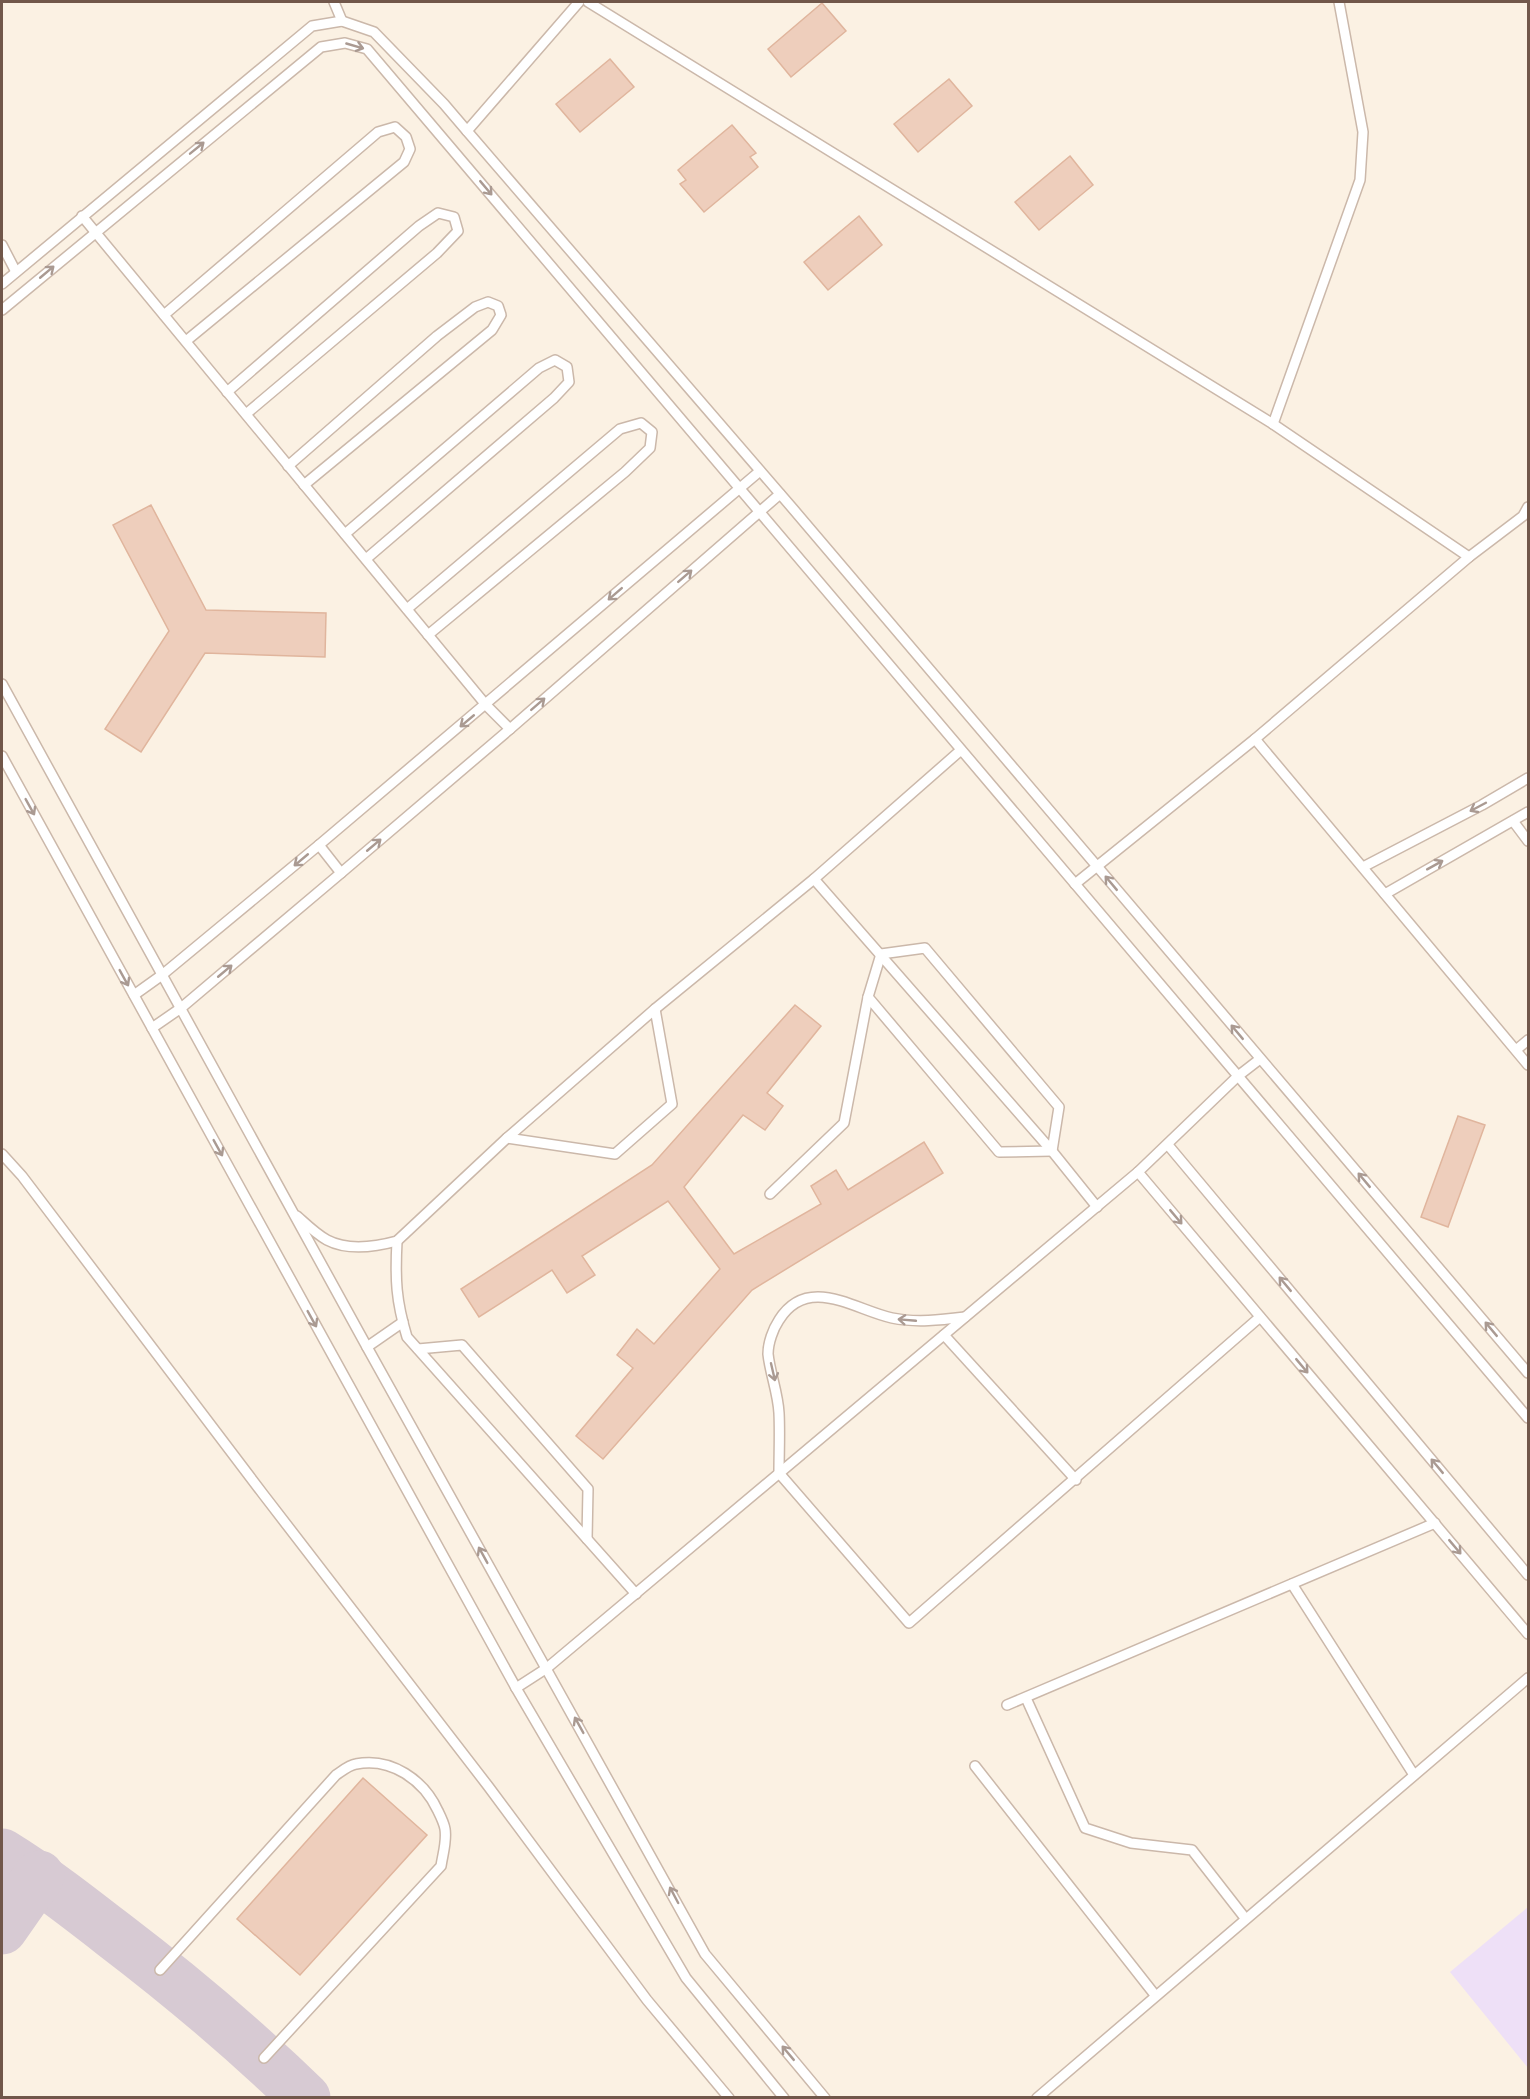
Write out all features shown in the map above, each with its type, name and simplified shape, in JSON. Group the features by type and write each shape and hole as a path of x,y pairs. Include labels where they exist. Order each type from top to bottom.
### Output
{"lane":[{"path":"334,2 342,21"},
{"path":"467,131 579,2"},
{"path":"588,2 1273,424 1468,557"},
{"path":"1273,424 1360,180 1363,132 1339,2"},
{"path":"2,284 312,26 342,21 374,32 444,104 780,494 1528,1373"},
{"path":"2,310 321,47 345,43 367,49 1528,1418"},
{"path":"164,315 378,132 395,127 406,137 410,149 404,162 186,341"},
{"path":"227,392 419,226 438,213 454,217 458,231 437,253 246,414"},
{"path":"82,216 486,705 510,729"},
{"path":"2,245 16,272"},
{"path":"288,466 437,336 475,307 488,302 498,306 501,315 492,330 304,485"},
{"path":"345,534 539,368 555,360 567,368 568,382 554,398 366,559"},
{"path":"407,609 620,429 641,423 652,432 650,448 625,472 428,635"},
{"path":"134,995 162,975 319,845 760,471"},
{"path":"152,1028 181,1008 341,873 780,494"},
{"path":"1075,884 1255,739 1468,557 1523,516 1528,507"},
{"path":"2,684 705,1954 825,2097"},
{"path":"1255,739 1528,1065"},
{"path":"294,1215 328,1240 352,1247 376,1247 397,1241 507,1138 655,1009 814,879 961,750"},
{"path":"2,756 516,1688 686,1978 784,2097"},
{"path":"1362,867 1482,805 1528,778"},
{"path":"1384,894 1528,812"},
{"path":"1513,821 1528,841"},
{"path":"319,845 341,873"},
{"path":"814,879 1052,1151 1097,1207"},
{"path":"881,954 925,948 1059,1107 1052,1151"},
{"path":"770,1194 844,1123 868,997 881,954"},
{"path":"868,997 999,1152 1052,1151"},
{"path":"507,1138 615,1154 672,1104 655,1009"},
{"path":"1516,1050 1528,1040"},
{"path":"516,1688 547,1668 1097,1207 1168,1145 1238,1076 1260,1059"},
{"path":"1168,1145 1528,1575"},
{"path":"2,1155 22,1176 481,1777 647,2000 729,2097"},
{"path":"1138,1172 1528,1635"},
{"path":"397,1241 395,1277 398,1305 407,1337 636,1594"},
{"path":"965,1317 927,1322 892,1318 826,1296 804,1299 784,1312 773,1329 768,1353 779,1412 779,1473 909,1623 1076,1480 1260,1317"},
{"path":"367,1347 403,1322"},
{"path":"944,1335 1076,1480"},
{"path":"418,1349 462,1345 588,1490 587,1539"},
{"path":"1007,1705 1435,1523"},
{"path":"1292,1584 1414,1775"},
{"path":"1036,2097 1528,1678"},
{"path":"1026,1698 1085,1828 1131,1843 1192,1850 1245,1918"},
{"path":"160,1970 336,1775 353,1764 378,1762 400,1770 419,1782 434,1802 445,1826 441,1866 264,2058"},
{"path":"975,1766 1155,1995"}],"shaded area":[{"path":"1528,1907 1528,2068 1450,1972"}],"building":[{"path":"822,3 846,31 791,77 768,49"},
{"path":"610,59 634,87 580,132 556,104"},
{"path":"949,79 972,106 918,152 894,124"},
{"path":"732,125 756,153 750,157 758,167 704,212 680,184 686,180 678,170"},
{"path":"1070,156 1093,185 1039,230 1015,202"},
{"path":"859,216 882,245 828,290 804,262"},
{"path":"151,505 206,610 326,613 325,657 205,653 141,752 105,729 169,631 113,525"},
{"path":"795,1005 821,1026 767,1093 783,1106 765,1130 743,1115 684,1187 734,1254 821,1204 811,1186 836,1170 848,1190 924,1142 943,1173 752,1290 603,1459 576,1436 633,1368 617,1355 637,1329 654,1344 720,1269 668,1201 582,1256 595,1275 567,1293 552,1270 479,1317 461,1289 652,1165"},
{"path":"1458,1116 1485,1125 1448,1227 1421,1217"},
{"path":"363,1778 427,1835 300,1975 237,1919"}],"taxiway":[{"path":"2,1854 59,1892 163,1973 305,2098"},
{"path":"2,1929 39,1876"}]}
